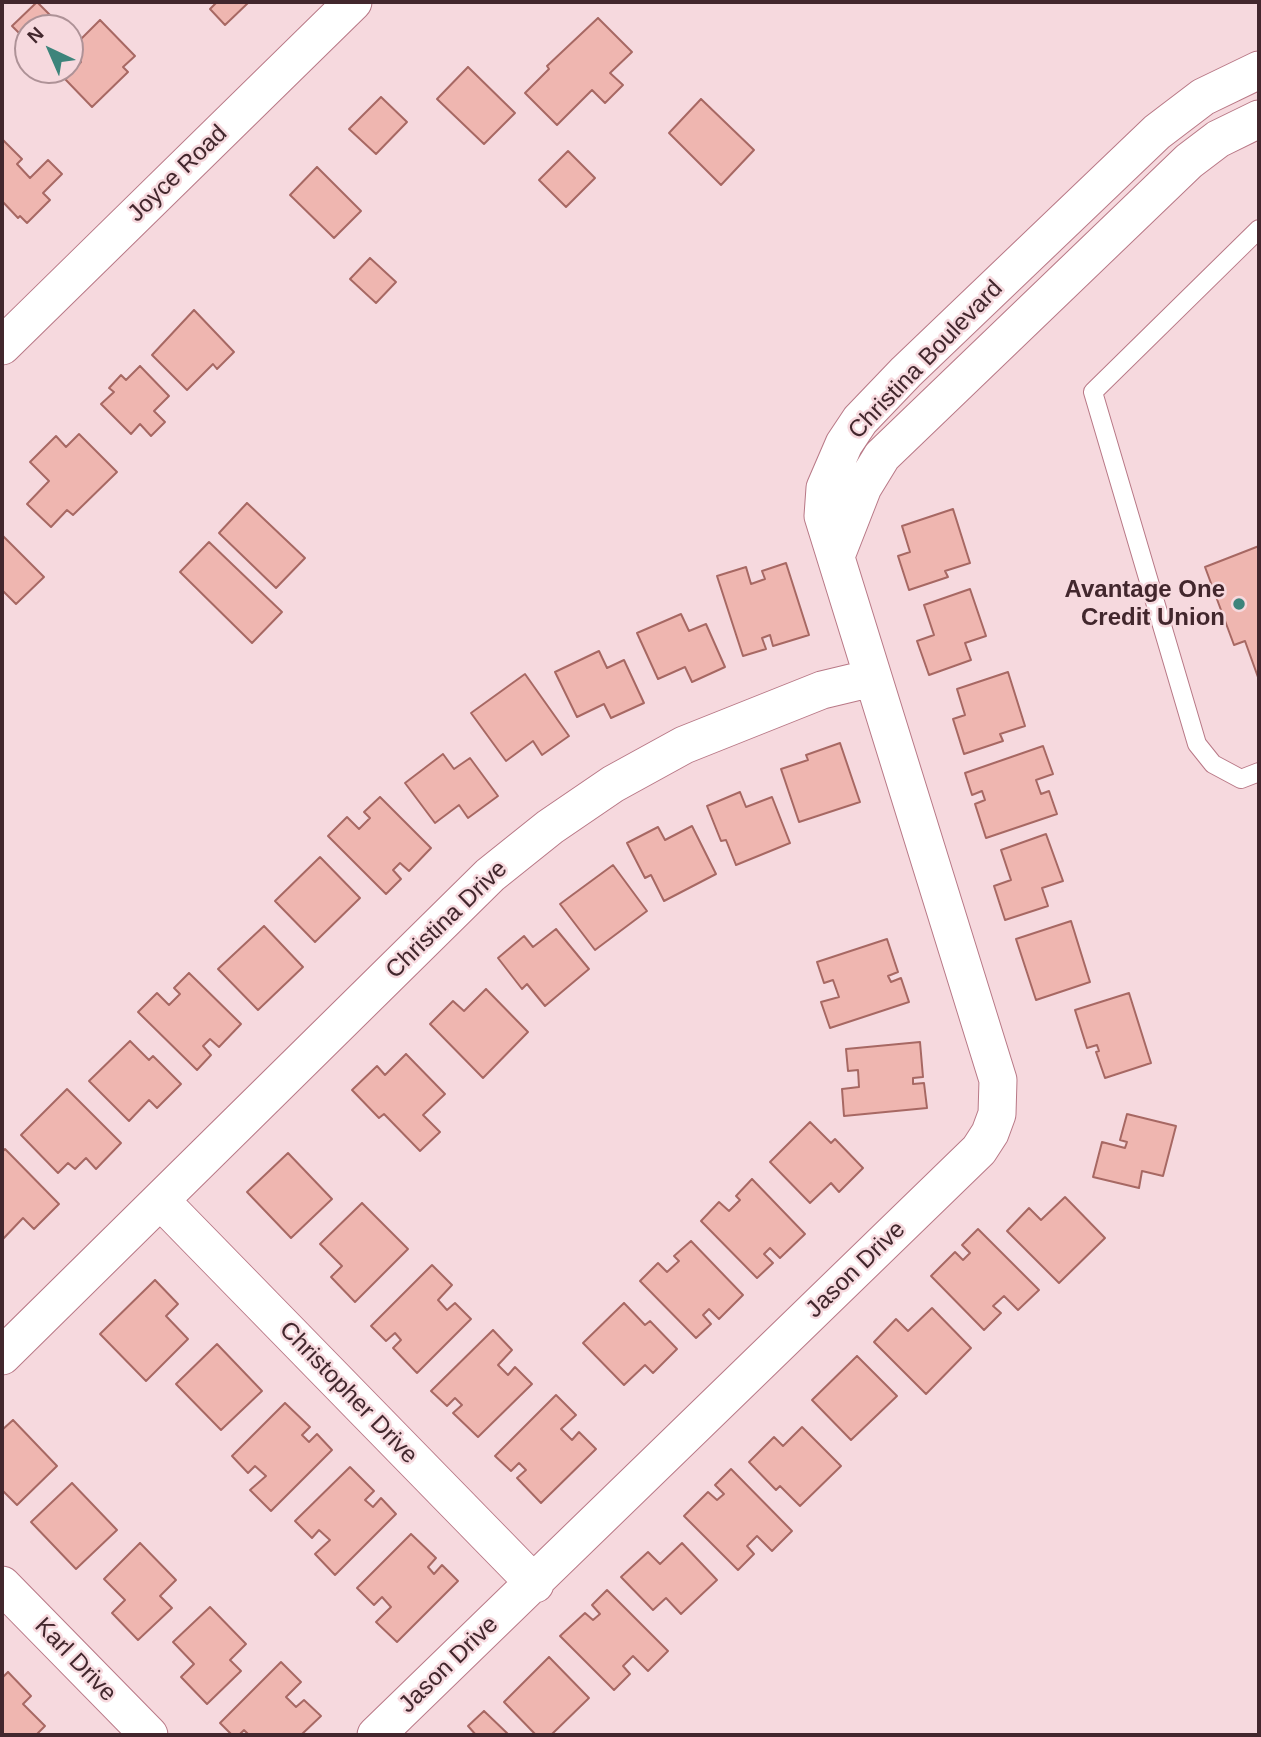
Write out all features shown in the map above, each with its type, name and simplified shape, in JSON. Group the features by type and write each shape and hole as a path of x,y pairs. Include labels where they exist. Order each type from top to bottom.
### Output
{"street":[{"name":"Joyce Road","path":"2,346 354,2"},
{"name":"Christina Boulevard","path":"836,556 823,516 825,488 831,468 860,420 906,372 1157,132 1203,97 1256,79"},
{"name":"Christina Boulevard","path":"836,556 863,487 882,456 1189,161 1218,139 1259,119"},
{"path":"986,297 1015,326"},
{"path":"836,556 872,678"},
{"name":"Christina Drive","path":"2,1356 490,875 550,827 613,784 684,745 822,690 872,678"},
{"name":"Jason Drive","path":"376,1735 979,1150 990,1133 997,1114 998,1080 872,678"},
{"name":"Christopher Drive","path":"161,1201 534,1584"},
{"name":"Karl Drive","path":"2,1585 149,1735"}],"lane":[{"path":"1259,229 1093,393 1197,744 1213,764 1241,779 1259,772"}],"building":[{"path":"37,2 49,14 24,14"},
{"path":"217,2 249,2 225,25 210,9"},
{"path":"598,18 632,52 610,73 623,85 605,103 592,90 557,125 525,93 549,69 547,66"},
{"path":"100,20 135,56 123,67 128,72 92,107 70,84 84,84 84,36"},
{"path":"468,67 515,113 484,144 437,99"},
{"path":"381,97 407,122 376,154 349,129"},
{"path":"701,99 754,150 721,185 669,133"},
{"path":"2,139 22,159 17,164 30,178 48,160 62,174 43,193 50,200 27,223 20,216 18,218 2,201"},
{"path":"568,151 595,178 566,207 539,180"},
{"path":"317,167 361,211 334,238 290,195"},
{"path":"370,258 396,282 376,303 350,279"},
{"path":"194,310 234,352 217,369 213,364 187,390 152,355"},
{"path":"140,366 169,396 154,411 165,422 151,436 140,424 131,434 101,404 114,392 109,388 121,375 126,380"},
{"path":"79,434 117,472 73,515 67,510 51,527 27,504 49,481 30,462 56,436 66,447"},
{"path":"247,503 305,558 276,588 219,533"},
{"path":"953,509 970,563 945,571 948,577 909,590 898,556 910,552 902,526"},
{"path":"2,535 44,577 16,604 2,590"},
{"path":"209,542 282,612 252,643 180,572"},
{"name":"Avantage One Credit Union","path":"1259,546 1259,680 1245,641 1234,645 1205,567"},
{"path":"786,563 809,635 773,646 770,635 762,638 766,649 743,656 717,576 746,567 751,584 765,579 762,571"},
{"path":"970,589 986,636 965,643 971,660 929,675 917,641 934,635 924,605"},
{"path":"681,614 689,631 706,624 725,667 692,682 685,667 658,679 637,633"},
{"path":"599,651 607,668 624,660 644,703 611,718 604,704 577,717 555,672"},
{"path":"1008,672 1025,726 1000,734 1003,741 964,754 953,719 965,715 957,689"},
{"path":"525,674 569,736 542,755 533,741 506,761 471,713"},
{"path":"840,743 860,802 799,822 781,769 808,760 806,755"},
{"path":"1043,746 1053,774 1036,780 1041,794 1049,791 1057,814 986,838 975,804 985,800 982,791 972,795 965,773"},
{"path":"443,754 454,769 470,758 498,796 468,818 459,805 435,823 405,783"},
{"path":"740,792 746,807 772,797 790,843 736,865 726,840 721,841 707,806"},
{"path":"380,797 431,848 409,871 400,863 393,870 401,879 386,894 328,836 347,817 359,829 370,818 364,812"},
{"path":"692,826 716,874 664,901 651,875 645,878 627,843 658,827 665,840"},
{"path":"1046,834 1063,881 1042,888 1048,906 1005,920 994,886 1011,880 1001,850"},
{"path":"320,857 360,898 315,942 275,901"},
{"path":"613,865 647,911 595,950 560,904"},
{"path":"1071,921 1090,982 1036,1000 1016,939"},
{"path":"264,926 303,967 258,1010 218,969"},
{"path":"556,929 589,969 545,1006 527,984 522,989 498,958 524,936 533,947"},
{"path":"887,939 898,972 888,976 891,982 901,978 909,1002 830,1028 821,1002 839,997 833,980 824,983 817,962"},
{"path":"189,973 241,1024 219,1047 210,1039 203,1046 211,1055 197,1070 138,1012 157,993 169,1005 180,994 174,988"},
{"path":"486,989 528,1032 483,1078 430,1024 453,1001 464,1011"},
{"path":"1129,993 1151,1063 1105,1078 1096,1052 1099,1051 1097,1045 1087,1048 1075,1010"},
{"path":"130,1041 149,1060 153,1056 181,1084 157,1108 149,1100 129,1121 89,1081"},
{"path":"920,1042 923,1077 913,1078 913,1084 924,1083 927,1108 844,1116 842,1089 859,1087 858,1070 848,1071 846,1049"},
{"path":"406,1054 445,1094 423,1115 440,1132 420,1151 384,1114 379,1118 352,1090 377,1066 385,1075"},
{"path":"67,1089 121,1143 96,1169 86,1158 75,1169 68,1163 58,1173 21,1135"},
{"path":"1127,1114 1176,1126 1163,1176 1142,1171 1139,1188 1093,1177 1102,1142 1125,1148 1127,1142 1120,1140"},
{"path":"810,1122 831,1143 835,1139 863,1168 839,1192 831,1183 810,1203 770,1162"},
{"path":"5,1149 59,1204 34,1229 23,1218 2,1240 2,1152"},
{"path":"288,1153 332,1199 291,1238 247,1192"},
{"path":"752,1179 805,1234 780,1258 770,1248 764,1254 773,1263 757,1278 701,1221 719,1202 729,1211 740,1200 736,1196"},
{"path":"1065,1197 1105,1238 1059,1283 1007,1231 1029,1208 1041,1220"},
{"path":"362,1203 408,1249 355,1302 331,1277 342,1266 320,1244"},
{"path":"978,1229 1039,1290 1018,1310 1004,1296 993,1306 1001,1313 984,1330 931,1276 955,1252 963,1260 970,1253 962,1245"},
{"path":"691,1241 743,1295 719,1319 709,1309 703,1315 711,1324 696,1338 640,1281 658,1263 667,1272 679,1261 674,1256"},
{"path":"432,1265 452,1285 438,1300 447,1310 455,1303 471,1319 417,1373 393,1348 401,1340 395,1333 386,1341 371,1326"},
{"path":"155,1280 178,1304 166,1316 188,1339 146,1381 100,1334"},
{"path":"624,1303 645,1325 650,1321 677,1349 653,1373 645,1365 624,1385 583,1343"},
{"path":"932,1308 971,1348 926,1394 874,1342 896,1319 908,1331"},
{"path":"493,1330 512,1350 498,1365 508,1375 515,1367 532,1384 478,1437 453,1413 462,1405 455,1398 447,1406 431,1391"},
{"path":"217,1344 262,1391 221,1430 176,1384"},
{"path":"857,1356 897,1396 851,1440 812,1400"},
{"path":"556,1395 576,1415 561,1429 572,1440 579,1432 596,1449 541,1503 517,1478 526,1470 519,1463 511,1471 495,1456"},
{"path":"285,1403 310,1427 302,1435 309,1442 317,1434 332,1450 271,1511 250,1490 266,1476 255,1466 248,1473 232,1456"},
{"path":"13,1420 57,1466 17,1505 2,1490 2,1430"},
{"path":"802,1427 841,1466 800,1506 780,1486 776,1490 749,1462 774,1437 783,1446"},
{"path":"350,1467 374,1491 365,1500 373,1507 381,1498 396,1514 335,1575 315,1554 330,1540 319,1530 312,1538 295,1521"},
{"path":"731,1469 792,1531 772,1551 757,1536 747,1546 754,1554 738,1570 684,1516 708,1492 717,1500 724,1494 715,1485"},
{"path":"72,1483 117,1530 76,1569 31,1522"},
{"path":"411,1534 436,1558 428,1567 434,1574 442,1565 458,1581 397,1642 376,1622 391,1607 382,1597 374,1605 357,1588"},
{"path":"140,1543 176,1580 160,1596 172,1608 138,1640 112,1613 125,1600 104,1579"},
{"path":"682,1543 717,1580 681,1614 666,1598 653,1610 621,1577 648,1552 660,1564"},
{"path":"607,1590 668,1651 648,1671 633,1656 623,1666 630,1674 614,1690 560,1636 585,1613 593,1620 600,1614 592,1605"},
{"path":"210,1607 246,1644 230,1660 241,1671 207,1704 181,1677 194,1664 173,1642"},
{"path":"549,1657 589,1698 551,1735 536,1735 504,1702"},
{"path":"281,1662 301,1682 286,1697 296,1707 304,1700 321,1716 301,1735 249,1735 244,1730 239,1735 232,1735 220,1723"},
{"path":"8,1672 31,1696 23,1704 45,1726 36,1735 2,1735 2,1678"},
{"path":"484,1711 509,1735 476,1735 468,1726"}],"place":[{"name":"Avantage One Credit Union","path":"1239,604"}]}
